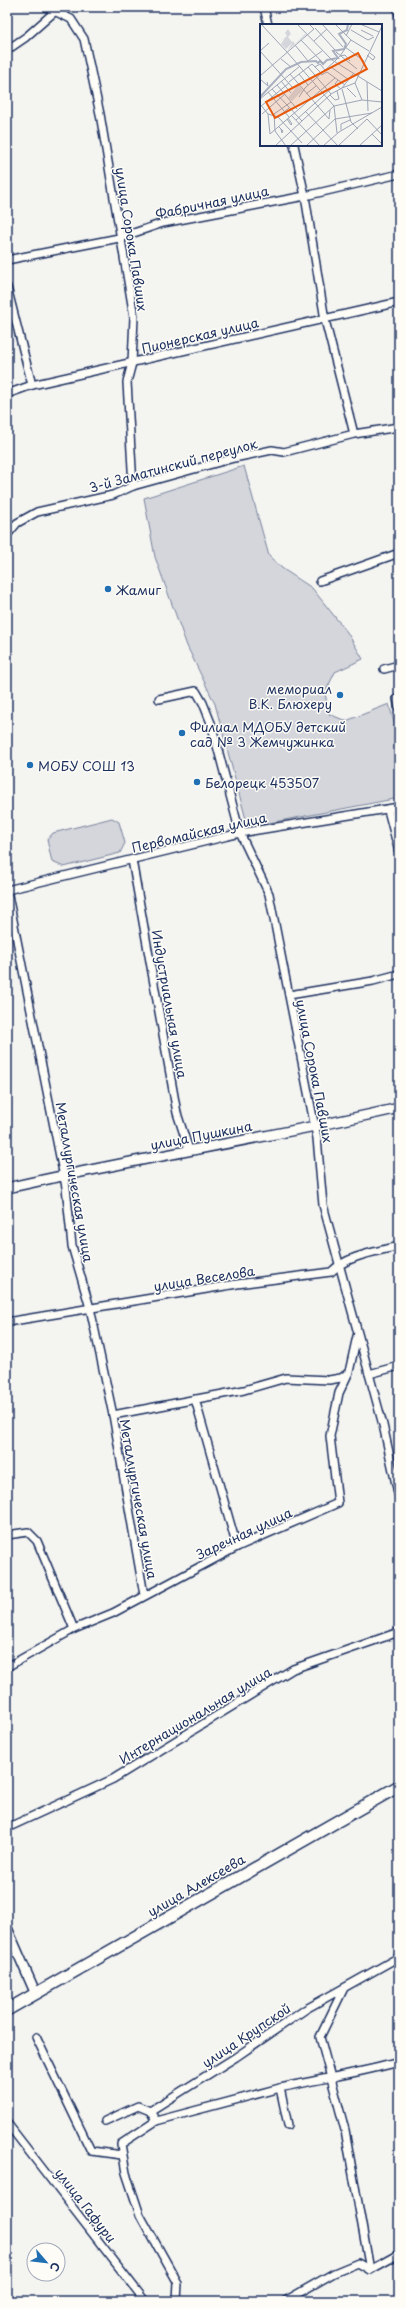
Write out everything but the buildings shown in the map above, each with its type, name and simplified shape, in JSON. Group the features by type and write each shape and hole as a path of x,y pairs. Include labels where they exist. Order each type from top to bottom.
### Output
{"main road":[{"name":"улица Алексеева","path":"7,2010 35,1992 399,1786"}],"street":[{"name":"улица Сорока Павших","path":"46,7 58,10 71,19 84,39 100,114 119,238 134,317 132,363 127,382 133,486"},
{"path":"264,7 268,24"},
{"path":"397,7 399,15"},
{"path":"7,50 58,10"},
{"path":"294,146 305,196 325,320 354,434"},
{"name":"Фабричная улица","path":"7,260 119,238 163,223 305,196 399,174"},
{"path":"7,287 32,385"},
{"name":"Пионерская улица","path":"7,394 32,385 316,320 325,320 399,302"},
{"name":"3-й Заматинский переулок","path":"7,536 17,523 37,512 113,495 133,486 234,458 272,450 284,452 354,434 399,427"},
{"path":"320,581 399,553"},
{"path":"384,669 399,665"},
{"name":"улица Сорока Павших","path":"159,700 196,691 203,703 211,723 240,833 269,894 315,1128 323,1205 398,1484 399,1498"},
{"path":"399,698 397,699 399,708"},
{"name":"Первомайская улица","path":"7,890 240,833 399,807"},
{"path":"388,810 399,852"},
{"name":"Индустриальная улица","path":"132,860 177,1113 189,1150"},
{"name":"Металлургическая улица","path":"7,890 63,1175 72,1246 90,1308 113,1415 144,1595"},
{"path":"289,995 373,981 399,974"},
{"name":"улица Пушкина","path":"7,1188 63,1175 189,1150 315,1128 399,1108"},
{"name":"улица Веселова","path":"7,1322 237,1284 331,1272 338,1265 361,1256 399,1246"},
{"name":"Заречная улица","path":"7,1667 74,1629 114,1613 144,1595 237,1547 338,1503 330,1436 339,1393 349,1372 358,1334"},
{"path":"369,1374 399,1366"},
{"path":"113,1415 244,1390 286,1378 341,1378 349,1372"},
{"path":"195,1399 237,1547"},
{"path":"7,1535 28,1532 37,1541 74,1629"},
{"name":"Интернациональная улица","path":"7,1828 113,1779 293,1669 399,1632"},
{"path":"7,1928 35,1992"},
{"name":"улица Крупской","path":"150,2111 236,2057 306,2009 343,1990 377,1968 399,1957"},
{"path":"343,1990 320,2037 346,2130 370,2270"},
{"path":"36,2037 91,2151 122,2156"},
{"path":"177,2301 178,2283 140,2215 122,2156 121,2144 156,2121 280,2088 331,2076 371,2070 399,2062"},
{"path":"280,2088 288,2125"},
{"path":"105,2121 138,2106 150,2111 156,2121"},
{"name":"улица Гафури","path":"7,2123 146,2301"},
{"path":"370,2270 399,2254"},
{"path":"285,2301 334,2273 358,2263 370,2270"}],"shaded area":[{"path":"244,466 269,556 283,569 312,588 347,632 363,659 335,672 325,693 329,714 346,721 389,704 399,740 399,798 248,827 215,704 187,646 155,557 144,498"},
{"path":"112,818 119,822 125,843 120,853 64,867 52,862 47,840 53,833"}],"place":[{"name":"Жамиг","path":"108,589"},
{"name":"мемориал В.К. Блюхеру","path":"340,695"},
{"name":"Филиал МДОБУ детский сад № 3 Жемчужинка","path":"182,733"},
{"name":"МОБУ СОШ 13","path":"30,765"},
{"name":"Белорецк 453507","path":"197,782"}]}
